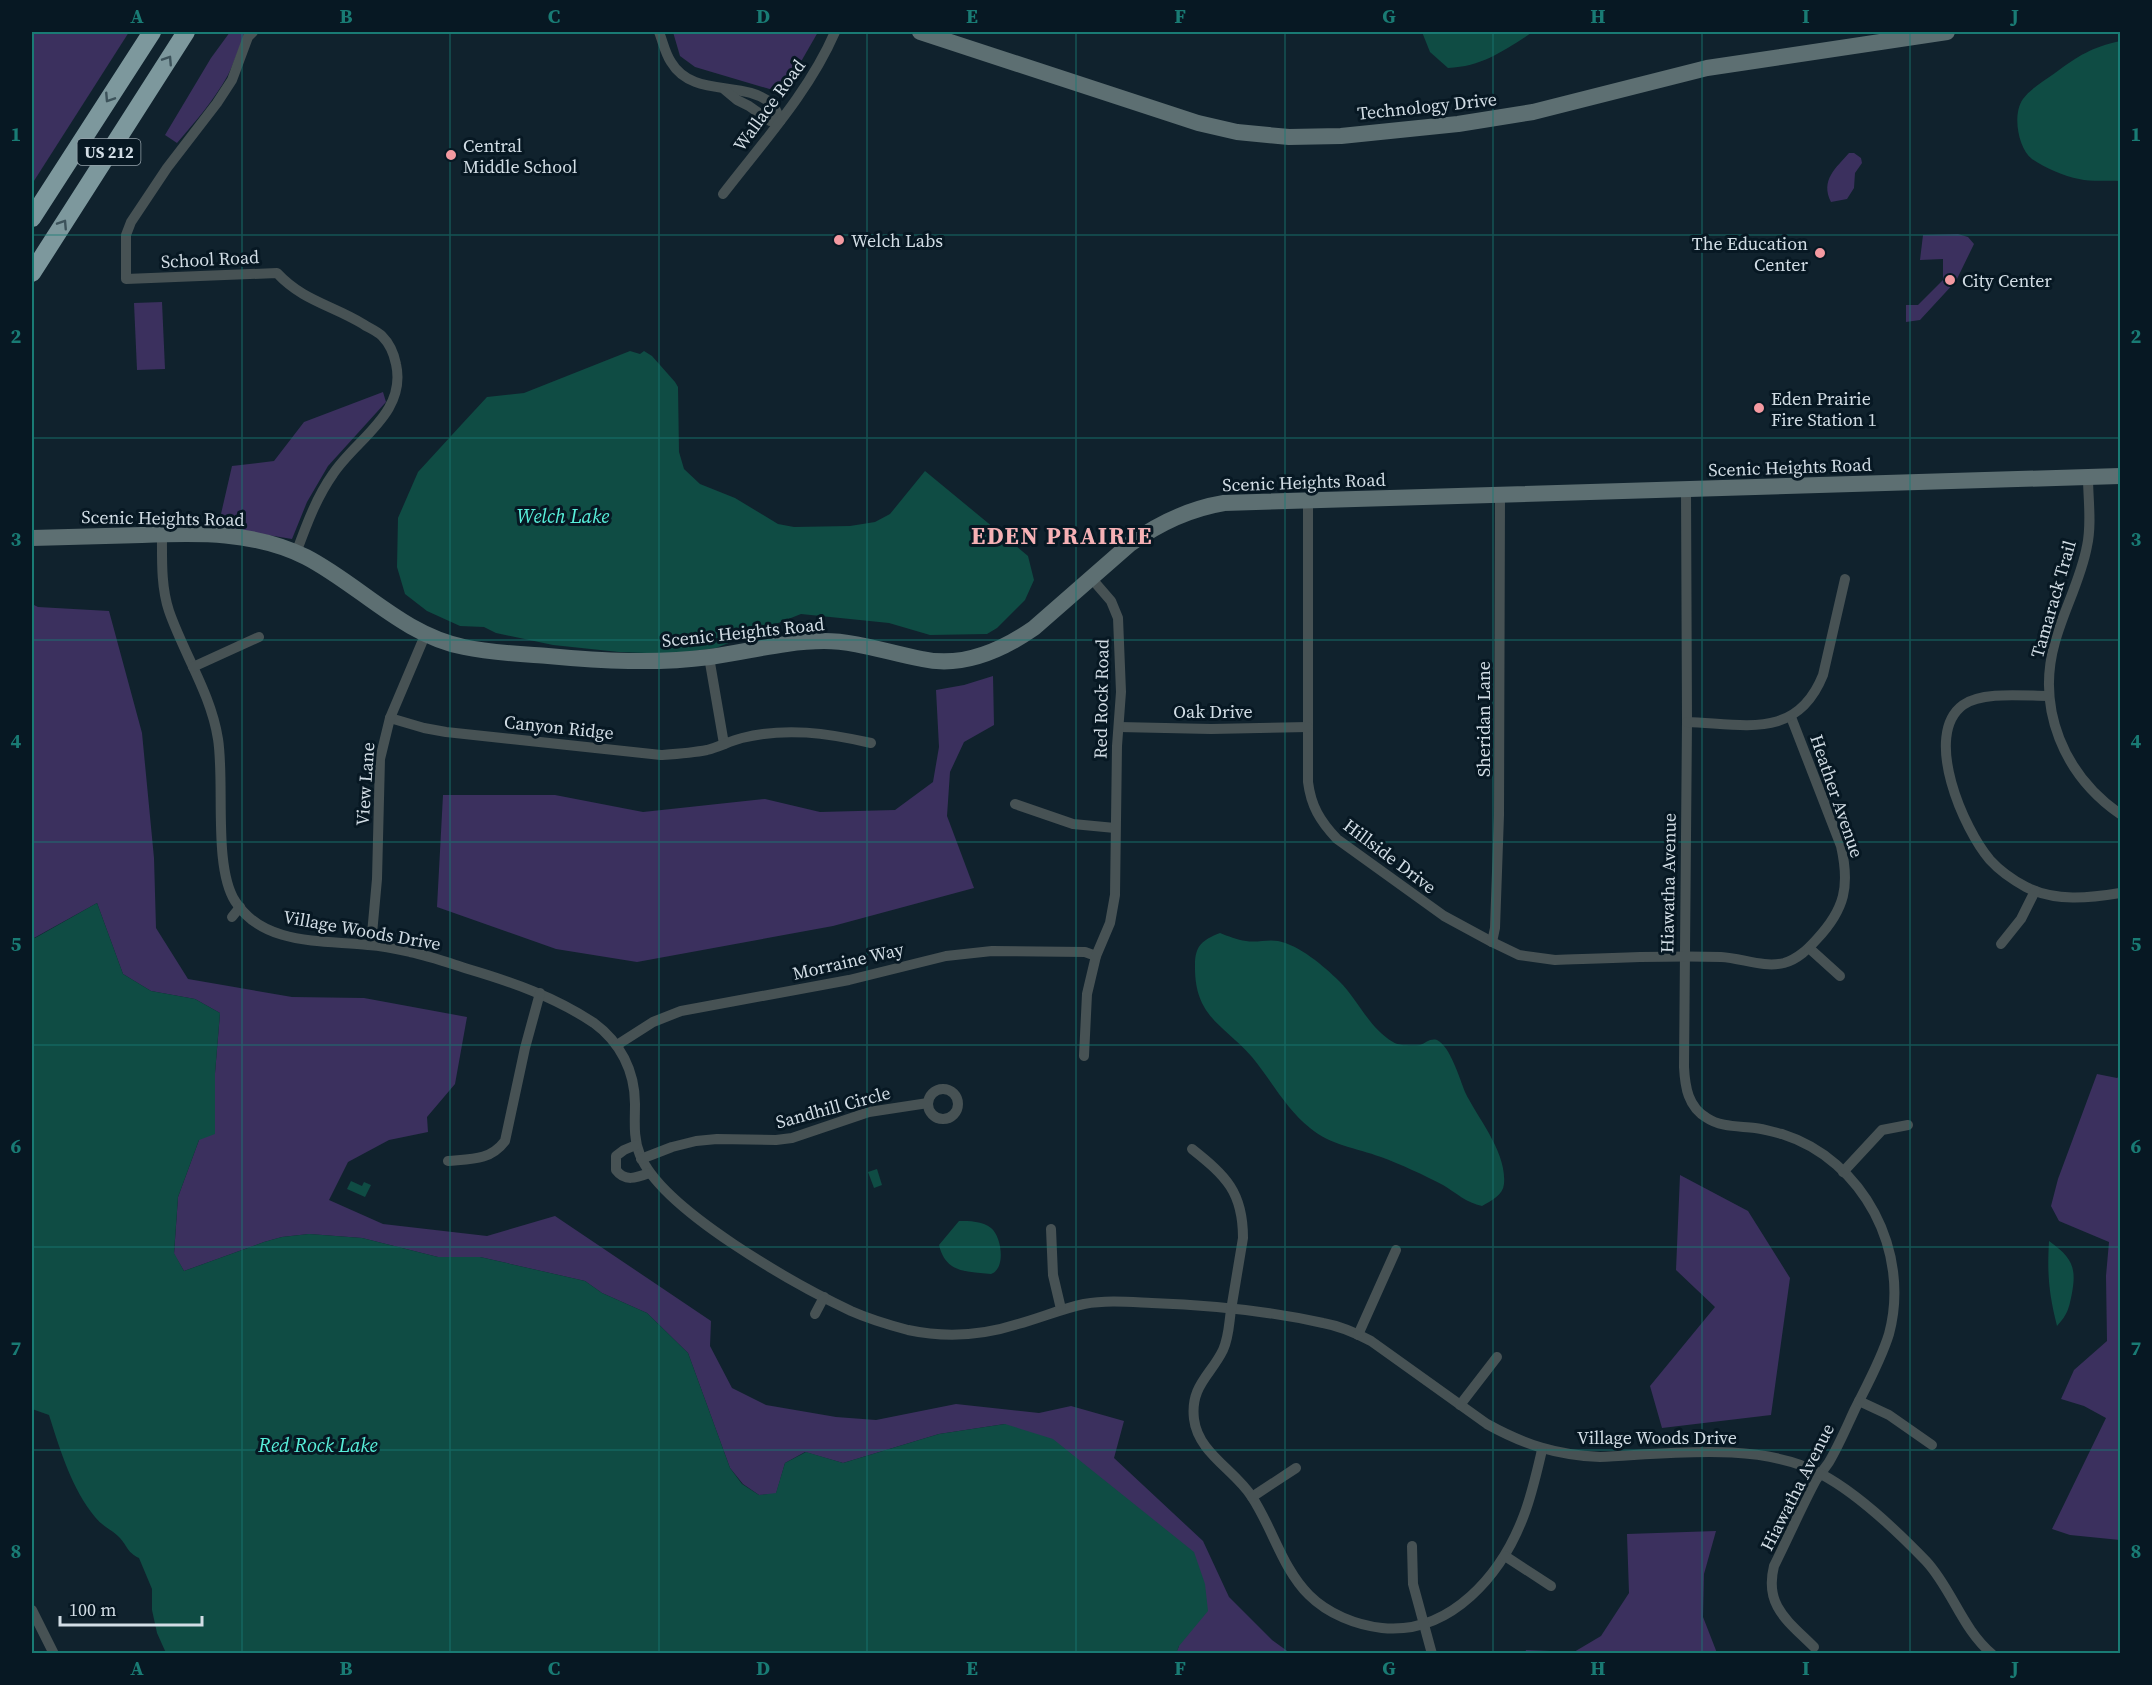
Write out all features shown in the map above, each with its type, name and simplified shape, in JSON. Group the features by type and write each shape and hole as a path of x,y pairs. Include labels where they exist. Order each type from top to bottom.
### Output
{"highway":[{"name":"US 212","path":"32,218 152,32"},
{"name":"US 212","path":"32,273 186,32"}],"street":[{"name":"School Road","path":"253,32 248,37 232,80 167,168 131,222 126,234 126,279 277,273 302,294 382,335 388,344 393,353 399,379 392,405 332,474 310,517 296,553"},
{"path":"659,32 671,63 681,75 703,85 725,90 740,89 772,104 780,121"},
{"name":"Wallace Road","path":"723,194 798,99 836,32"},
{"name":"Technology Drive","path":"920,32 1197,123 1237,132 1289,137 1341,136 1506,117 1707,68 1947,32"},
{"name":"Scenic Heights Road","path":"32,538 162,534 237,536 264,541 307,558 406,624 442,641 463,647 602,661 658,662 822,641 855,644 921,659 958,661 997,651 1034,628 1138,538 1164,522 1184,513 1224,503 2121,476"},
{"name":"Tamarack Trail","path":"2088,477 2088,544 2055,640 2048,696 2061,744 2075,767 2090,788 2121,814"},
{"name":"Hiawatha Avenue","path":"1686,489 1684,1075 1688,1095 1699,1113 1709,1120 1719,1124 1758,1128 1792,1138 1822,1155 1844,1172 1865,1197 1878,1219 1888,1243 1894,1269 1893,1312 1889,1333 1880,1357 1829,1463 1821,1473 1774,1566 1771,1589 1774,1602 1780,1613 1814,1647"},
{"name":"Sheridan Lane","path":"1492,942 1496,928 1499,815 1500,495"},
{"name":"Hillside Drive","path":"1308,499 1310,797 1325,827 1337,839 1444,916 1519,955 1545,959 1684,956"},
{"name":"Village Woods Drive","path":"162,534 165,596 209,705 218,742 224,861 230,889 240,908 259,924 289,938 371,945 414,952 540,993 595,1024 617,1045 628,1065 634,1084 636,1145 649,1173 665,1190 736,1246 852,1311 878,1322 933,1335 961,1336 989,1332 1061,1310 1102,1301 1185,1304 1231,1309 1323,1323 1358,1335 1386,1351 1460,1406 1506,1434 1542,1450 1600,1457 1722,1452 1778,1459 1821,1473 1867,1506 1926,1561 1980,1644 1992,1653"},
{"name":"Red Rock Road","path":"1084,1056 1087,994 1096,956 1110,923 1115,895 1121,671 1118,618 1111,601 1092,579"},
{"path":"1687,722 1762,724 1782,722 1808,703 1824,675 1845,579"},
{"name":"View Lane","path":"371,945 377,879 380,759 390,718 426,633"},
{"path":"193,667 259,638"},
{"path":"709,657 724,744"},
{"path":"2048,696 1988,697 1975,699 1963,705 1953,715 1947,727 1945,740 1947,763 1953,785 1977,842 1990,860 2006,875 2035,891 2064,898 2121,893"},
{"name":"Heather Avenue","path":"1684,956 1739,958 1771,964 1785,963 1809,948 1836,917 1846,883 1845,865 1840,846 1791,717"},
{"name":"Canyon Ridge","path":"390,718 446,732 644,753 692,752 741,738 789,732 836,735 871,743"},
{"name":"Oak Drive","path":"1119,727 1211,729 1308,726"},
{"path":"1015,804 1073,824 1115,828"},
{"path":"2001,944 2021,919 2035,891"},
{"path":"232,917 240,908"},
{"path":"1809,948 1840,976"},
{"name":"Morraine Way","path":"617,1045 653,1022 681,1011 849,980 946,956 992,951 1085,952 1096,956"},
{"path":"448,1161 480,1159 499,1149 505,1141 525,1048 540,993"},
{"name":"Sandhill Circle","path":"641,1159 672,1147 717,1139 756,1141 792,1138 869,1112 928,1103"},
{"path":"1844,1172 1882,1130 1908,1125"},
{"path":"636,1145 616,1156 616,1170 623,1177 630,1179 649,1173"},
{"path":"1192,1149 1217,1169 1227,1181 1240,1209 1243,1238 1225,1346 1196,1391 1194,1420 1199,1437 1208,1450 1252,1497 1297,1582 1311,1597 1329,1610 1349,1620 1392,1629 1413,1628 1424,1624 1465,1602 1505,1556 1524,1515 1542,1450"},
{"path":"1051,1229 1053,1275 1061,1310"},
{"path":"1358,1335 1396,1250"},
{"path":"816,1314 824,1297"},
{"path":"1460,1406 1497,1357"},
{"path":"1859,1401 1889,1415 1932,1445"},
{"path":"1252,1497 1296,1467"},
{"path":"1412,1546 1413,1584 1432,1653"},
{"path":"1505,1556 1551,1586"},
{"path":"32,1610 54,1653"}],"shaded area":[{"path":"32,32 129,32 32,184"},
{"path":"230,32 247,32 223,84 177,143 165,135 211,58"},
{"path":"673,32 818,32 783,93 695,67 680,56"},
{"path":"1849,153 1854,153 1861,158 1862,163 1855,173 1854,188 1847,199 1831,202 1827,187 1828,181"},
{"path":"1958,234 1968,237 1974,244 1956,281 1920,320 1906,322 1906,305 1918,305 1943,280 1943,259 1920,260 1923,235"},
{"path":"162,302 165,369 137,370 134,303"},
{"path":"383,392 386,402 328,466 307,502 292,539 218,527 232,466 274,461 304,422"},
{"path":"32,604 38,607 109,611 142,733 154,858 156,928 188,979 292,997 364,998 467,1017 455,1084 427,1117 428,1132 389,1140 348,1162 329,1200 383,1224 487,1236 555,1216 711,1321 710,1346 732,1388 766,1405 836,1417 876,1420 956,1404 1039,1413 1071,1406 1124,1421 1114,1458 1203,1541 1229,1597 1272,1640 1290,1653 1176,1653 1179,1646 1005,1424 939,1434 843,1463 805,1452 785,1463 776,1494 759,1495 743,1484 730,1468 688,1353 647,1313 602,1293 585,1281 480,1257 438,1257 362,1238 309,1234 264,1242 184,1271 174,1254 178,1197 199,1140 215,1073 220,1013 195,999 151,991 123,974 97,903 34,938 32,936"},
{"path":"993,676 994,725 964,742 950,772 947,816 974,888 833,926 637,962 556,949 437,907 443,795 555,795 643,812 765,799 820,812 895,810 933,782 939,747 936,690 964,685"},
{"path":"2097,1074 2117,1078 2120,1076 2120,1540 2070,1535 2052,1529 2106,1418 2084,1406 2061,1399 2074,1370 2107,1341 2106,1276 2109,1242 2059,1221 2051,1206 2058,1179"},
{"path":"1680,1175 1748,1211 1790,1278 1771,1415 1662,1428 1650,1386 1715,1307 1676,1270"},
{"path":"1716,1531 1704,1574 1703,1617 1717,1653 1525,1653 1526,1650 1574,1652 1601,1636 1629,1593 1627,1534"}],"water":[{"path":"1422,32 1533,32 1503,51 1483,60 1461,67 1448,68 1430,52"},
{"path":"2120,41 2120,181 2073,178 2032,159 2023,147 2018,130 2018,113 2023,99 2038,85 2078,57 2093,49"},
{"name":"Welch Lake","path":"630,351 640,354 644,351 652,356 678,387 679,452 684,469 700,484 735,498 778,524 794,527 850,526 875,522 890,514 925,471 1028,556 1034,580 1025,600 997,628 987,634 930,635 889,623 801,614 716,648 673,654 619,652 553,645 496,633 484,627 460,626 427,611 405,594 397,567 398,518 418,472 487,397 524,393"},
{"name":"Red Rock Lake","path":"97,903 123,974 151,991 195,999 220,1013 215,1073 215,1134 199,1140 178,1197 174,1253 184,1271 264,1242 309,1234 362,1238 438,1257 480,1257 585,1281 602,1293 647,1313 688,1353 730,1468 742,1484 759,1495 776,1493 785,1463 806,1452 843,1463 939,1434 1005,1424 1053,1439 1194,1552 1205,1584 1208,1611 1179,1646 1176,1654 166,1653 157,1633 152,1610 152,1589 139,1558 130,1551 118,1535 98,1520 87,1506 68,1469 49,1415 32,1409 32,936 35,938"},
{"path":"1220,933 1254,942 1270,940 1286,943 1311,957 1333,975 1377,1029 1393,1042 1402,1045 1420,1045 1430,1040 1437,1040 1442,1043 1501,1160 1504,1184 1499,1194 1482,1206 1477,1205 1404,1166 1326,1138 1301,1120 1252,1057 1212,1018 1199,997 1196,983 1196,953 1204,941"},
{"path":"877,1169 882,1185 874,1188 868,1172"},
{"path":"351,1181 362,1186 364,1182 371,1185 365,1197 347,1189"},
{"path":"959,1221 984,1224 995,1232 1001,1252 996,1271 991,1274 966,1271 952,1266 947,1261 939,1245"},
{"path":"2049,1241 2067,1257 2074,1276 2069,1307 2057,1326 2049,1284"}],"place":[{"name":"Central Middle School","path":"451,155"},
{"name":"Welch Labs","path":"839,240"},
{"name":"The Education Center","path":"1820,253"},
{"name":"City Center","path":"1950,280"},
{"name":"Eden Prairie Fire Station 1","path":"1759,408"}],"district":[{"name":"EDEN PRAIRIE","path":"1062,535"}]}
